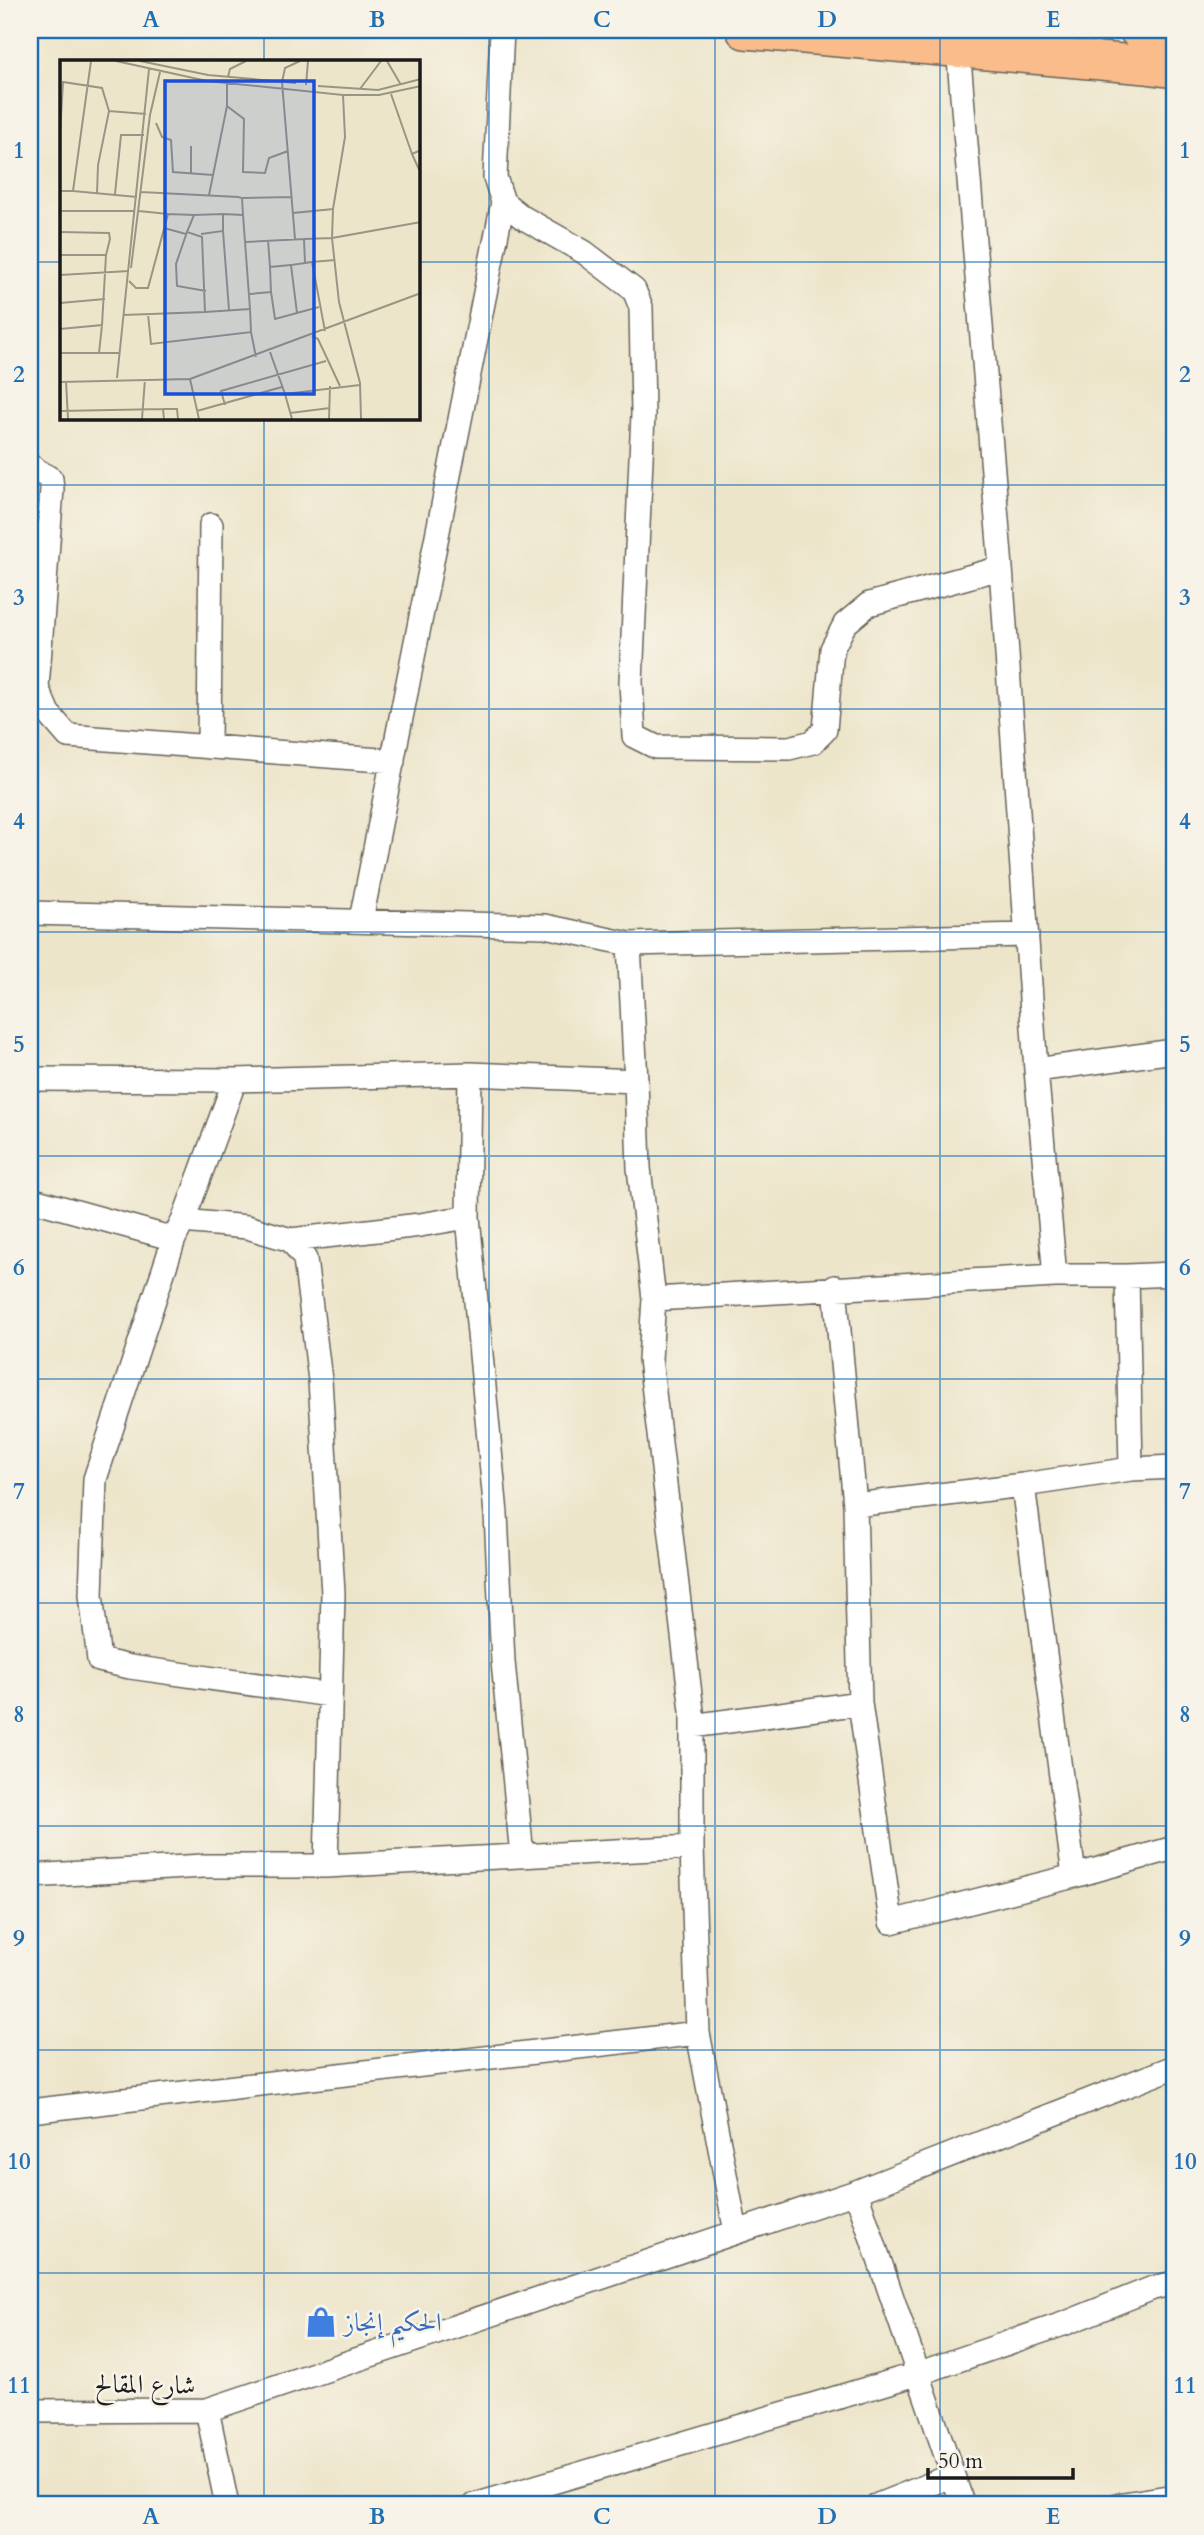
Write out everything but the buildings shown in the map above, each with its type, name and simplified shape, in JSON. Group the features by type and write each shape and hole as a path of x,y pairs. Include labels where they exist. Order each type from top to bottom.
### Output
{"main road":[{"path":"745,30 956,38 1174,69"},
{"path":"1140,30 1174,35"}],"street":[{"path":"361,920 503,202 495,177 502,30"},
{"path":"956,38 1001,568 1036,1070 1055,1276"},
{"path":"503,202 522,217 584,252 634,290 641,307 643,414 631,682 634,736 656,747 789,748 813,742 825,730 832,649 845,624 869,604 1001,568"},
{"path":"30,466 51,479 52,489 37,688 48,713 68,736 393,761"},
{"path":"209,747 211,525"},
{"path":"30,913 545,926 629,944 1027,935"},
{"path":"629,944 639,1168 654,1299 650,1359 671,1523 692,1726 692,1847 698,2033 736,2232"},
{"path":"1036,1070 1174,1051"},
{"path":"30,1079 235,1080 470,1074 636,1081"},
{"path":"470,1074 468,1217 496,1514 503,1662 522,1856"},
{"path":"235,1080 179,1230 95,1479 91,1595 99,1660 130,1667 330,1695"},
{"path":"30,1199 179,1230 247,1227 291,1240 468,1217"},
{"path":"291,1240 305,1259 320,1380 333,1593 326,1866"},
{"path":"654,1299 1055,1276 1174,1274"},
{"path":"1128,1276 1131,1469"},
{"path":"835,1287 855,1505 860,1703 891,1922 1174,1848"},
{"path":"855,1505 1131,1469 1174,1467"},
{"path":"1023,1485 1074,1876"},
{"path":"692,1726 860,1703"},
{"path":"30,1876 203,1866 326,1866 692,1847"},
{"path":"30,2111 698,2033"},
{"path":"207,2410 856,2192 1174,2067"},
{"path":"856,2192 962,2505"},
{"path":"475,2505 917,2374 1066,2323 1153,2288 1174,2283"},
{"name":"شارع المقالح","path":"30,2412 207,2410 227,2505"},
{"path":"878,2505 951,2476"},
{"path":"1117,2505 1174,2496"}],"place":[{"name":"الحكيم إنجاز","path":"321,2322"}]}
